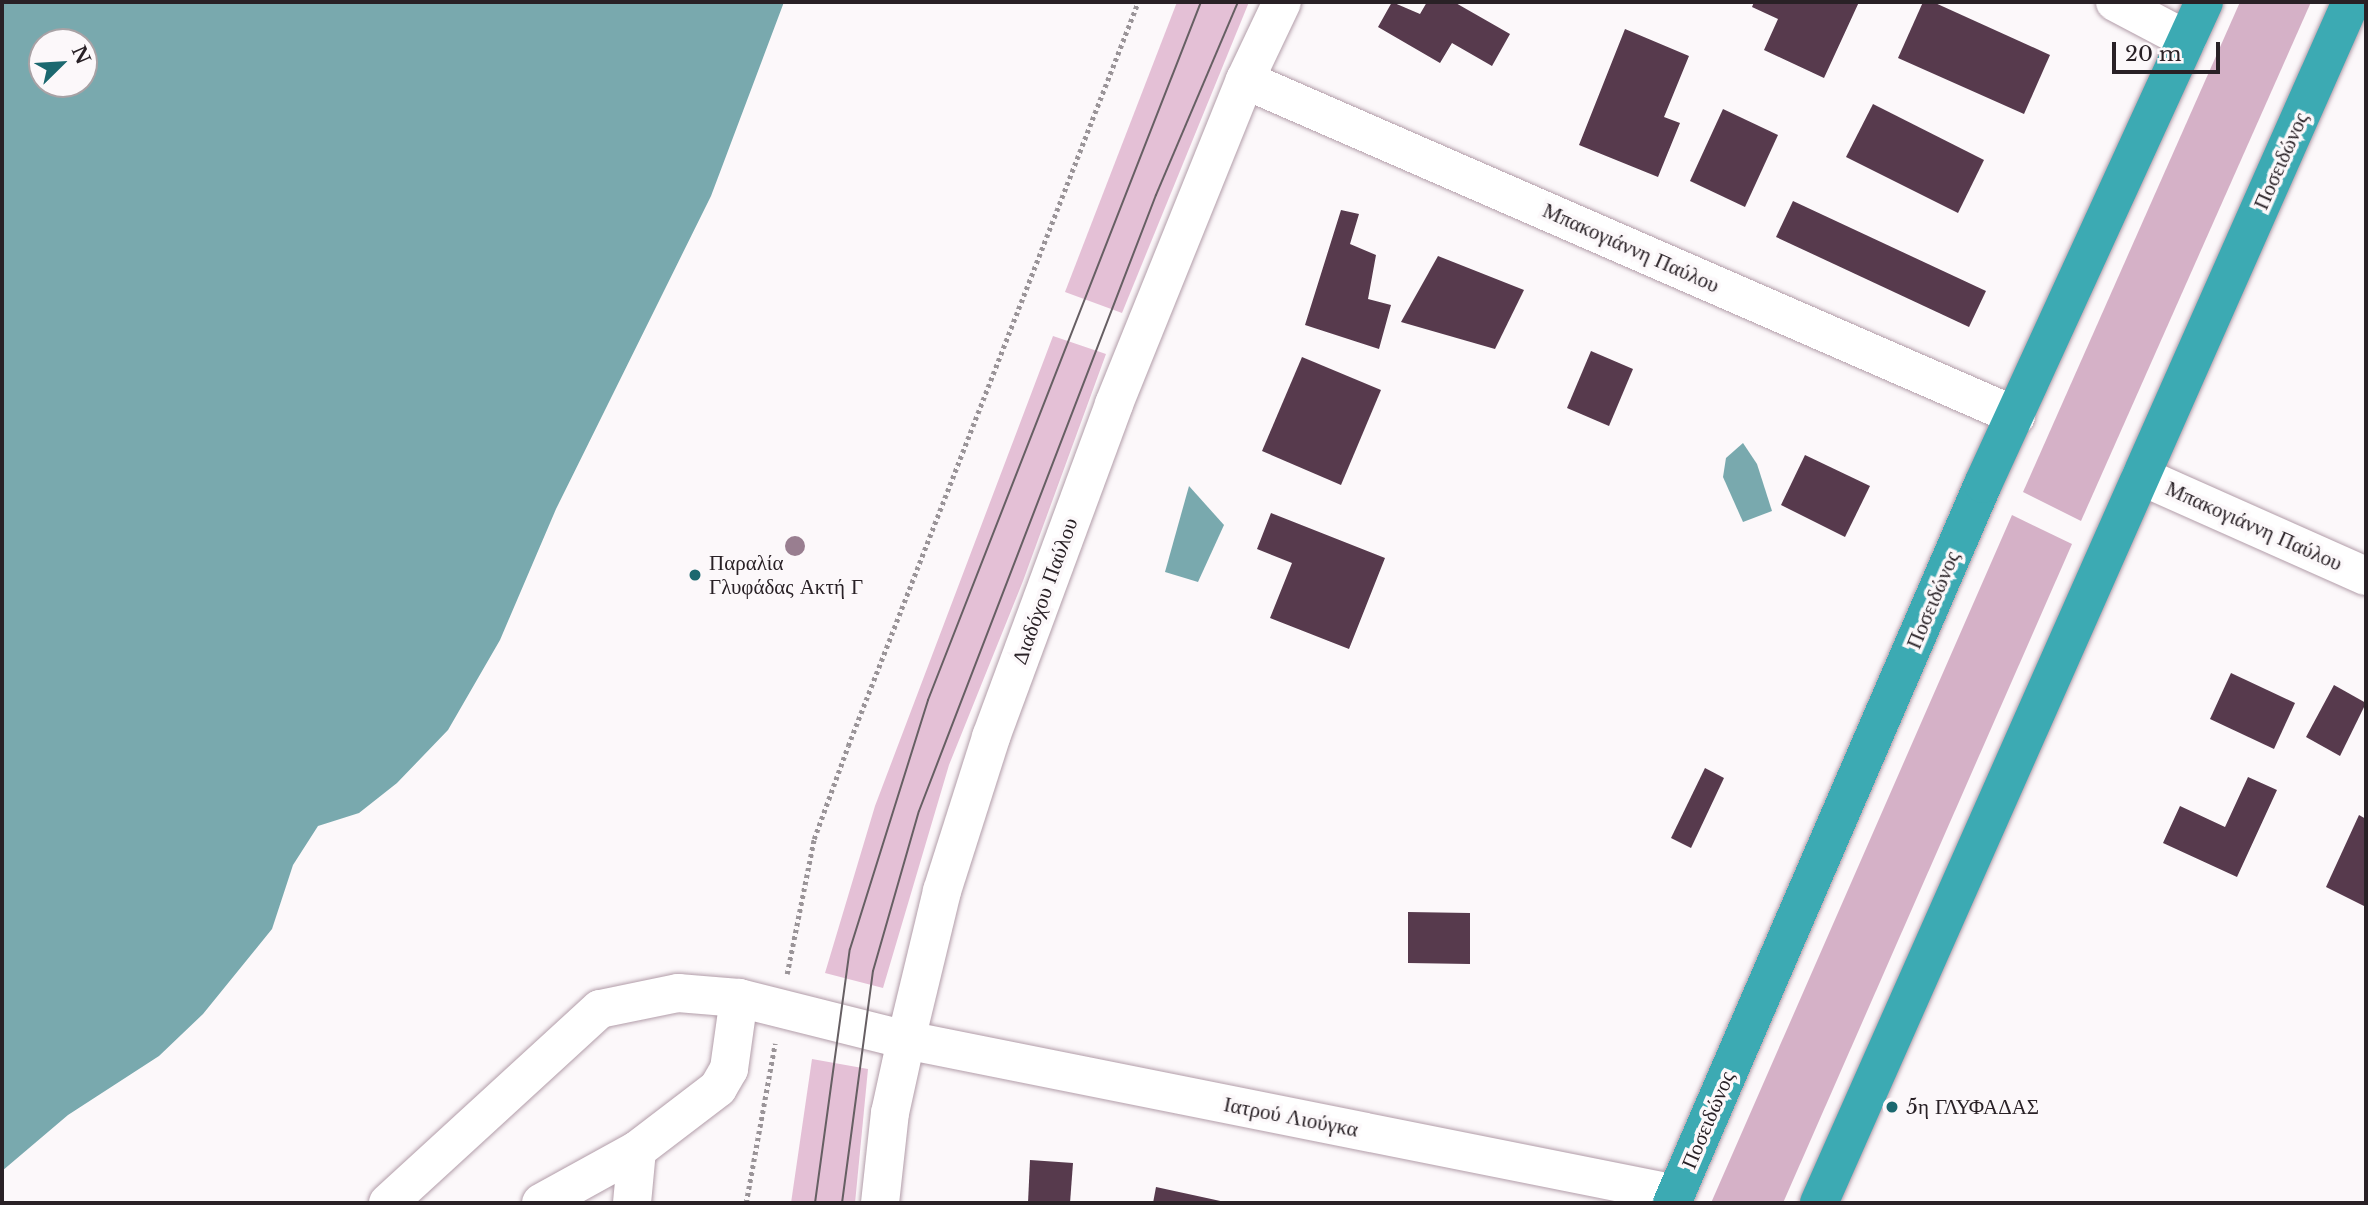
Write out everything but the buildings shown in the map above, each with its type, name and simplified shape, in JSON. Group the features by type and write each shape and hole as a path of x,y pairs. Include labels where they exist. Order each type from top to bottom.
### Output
{"highway":[{"name":"Ποσειδώνος","path":"1674,1199 2016,416 2204,2"},
{"name":"Ποσειδώνος","path":"1819,1203 2351,2"}],"street":[{"name":"Διαδόχου Παύλου","path":"880,1203 906,1040 942,891 990,737 1114,404 1245,80 1282,2"},
{"path":"2115,2 2188,40"},
{"name":"Μπακογιάννη Παύλου","path":"1245,80 2016,416"},
{"name":"Μπακογιάννη Παύλου","path":"2141,476 2366,576"},
{"name":"Ιατρού Λιούγκα","path":"388,1203 600,1009 678,993 739,998 780,1011 906,1040 1674,1199"},
{"path":"541,1203 637,1150 701,1106 718,1088 729,1069 739,998"},
{"path":"632,1203 637,1150"}],"path":[{"path":"746,1203 814,839 1139,2"}],"shaded area":[{"path":"1177,2 1249,2 1122,313 1065,292"},
{"path":"2240,2 2311,2 2081,521 2023,492"},
{"path":"1053,336 1106,354 1023,581 949,765 883,988 825,973 875,806"},
{"path":"2012,515 2072,544 1783,1203 1711,1203"},
{"path":"812,1059 868,1069 855,1203 791,1203"}],"water":[{"path":"2,2 784,2 711,196 556,509 500,640 448,730 397,783 359,813 318,826 293,865 272,929 203,1014 159,1056 68,1115 2,1171"},
{"path":"1743,443 1757,464 1772,511 1743,522 1723,477 1726,458"},
{"path":"1189,486 1224,525 1198,582 1165,572"}],"tram line":[{"path":"815,1203 850,949 928,700 1201,2"},
{"path":"842,1203 873,971 919,811 1156,195 1238,2"}],"place":[{"name":"Παραλία Γλυφάδας Ακτή Γ","path":"695,575"},
{"name":"5η ΓΛΥΦΑΔΑΣ","path":"1892,1107"}]}
